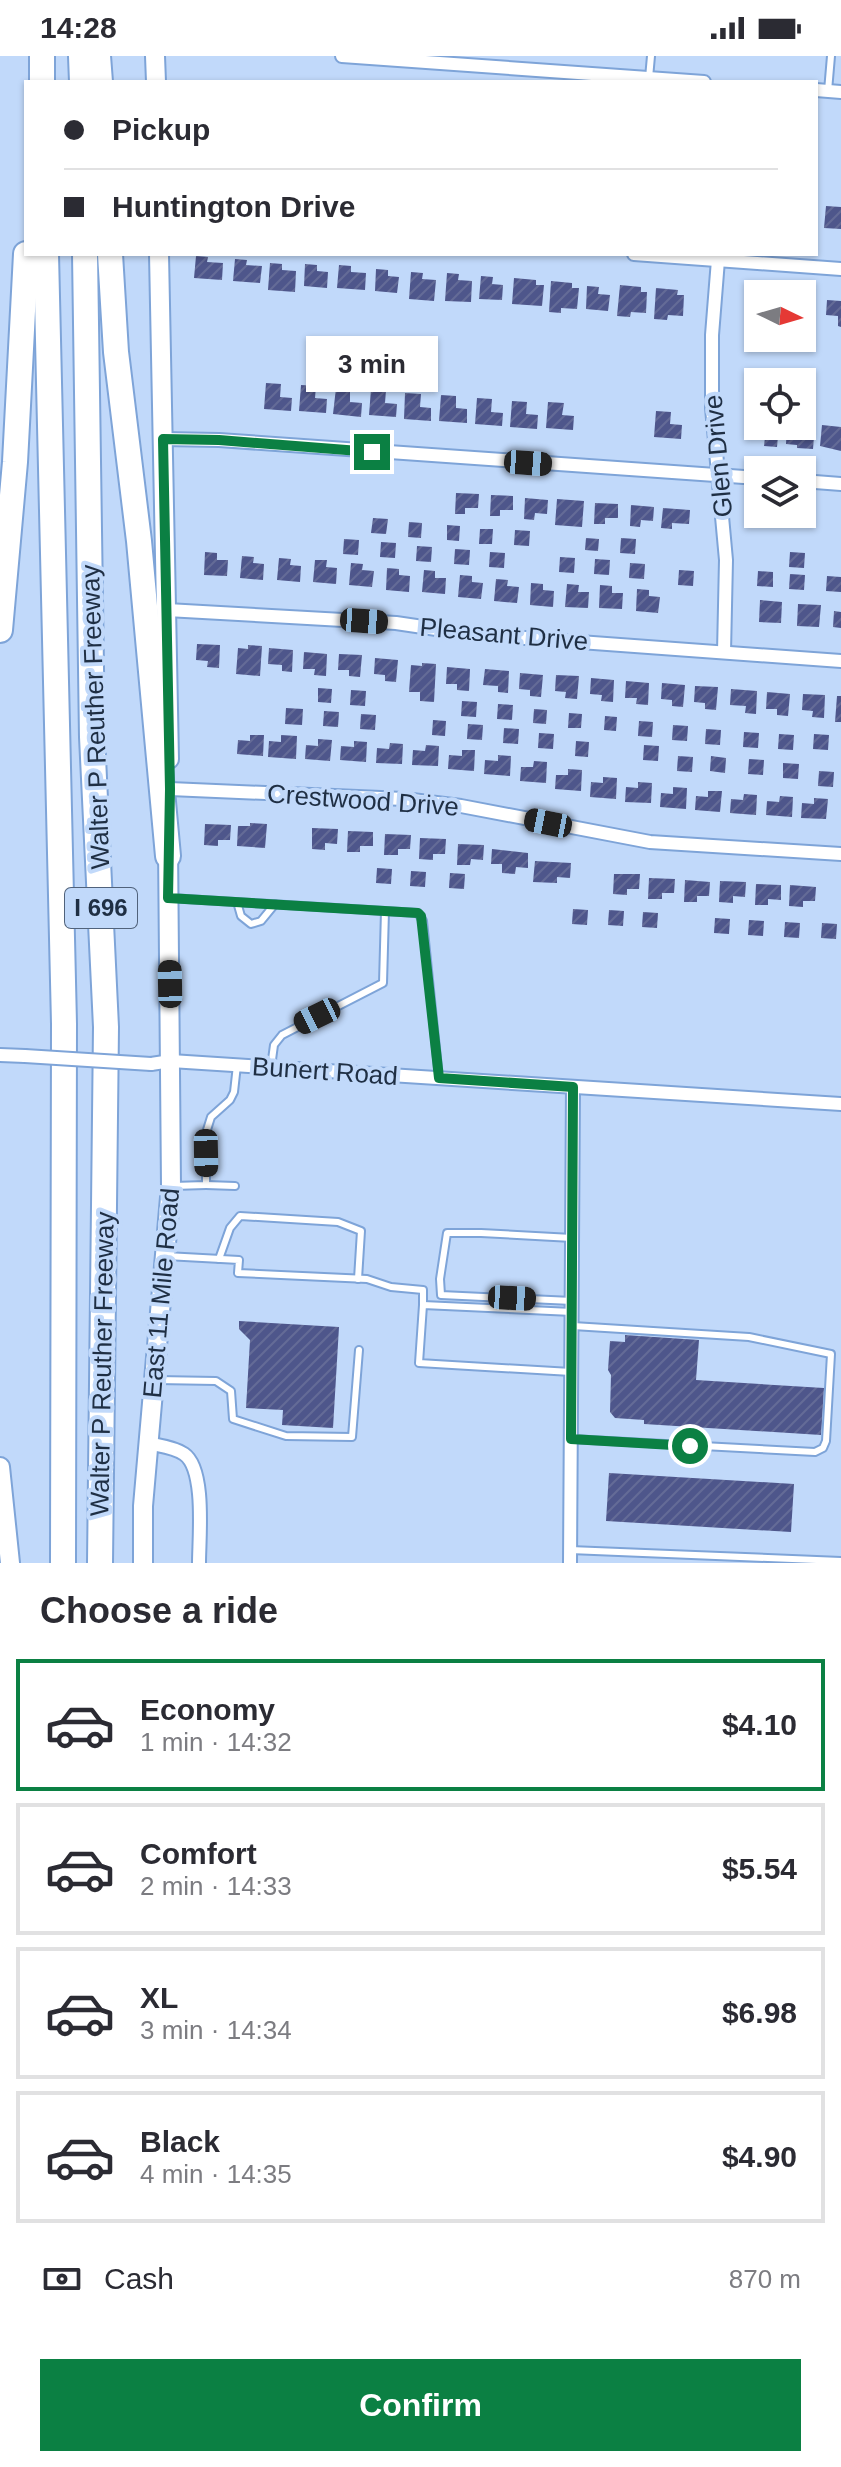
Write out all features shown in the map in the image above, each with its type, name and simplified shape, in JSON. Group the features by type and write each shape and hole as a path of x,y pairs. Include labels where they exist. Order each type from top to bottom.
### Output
{"highway":[{"path":"81,56 82,80"},
{"path":"98,56 100,80"},
{"path":"0,630 15,462 26,256"},
{"name":"Walter P Reuther Freeway","path":"46,256 64,1024 63,1563"},
{"name":"Walter P Reuther Freeway","path":"85,256 92,737 106,1027 100,1563"},
{"path":"110,256 116,352 139,541 168,856"}],"main road":[{"path":"155,56 156,80"},
{"name":"East 11 Mile Road","path":"143,1563 143,1506 171,1186 170,789 159,256"},
{"path":"0,1467 10,1563"}],"street":[{"path":"342,56 473,60 676,80"},
{"path":"662,256 841,269"},
{"name":"Glen Drive","path":"718,260 712,335 712,408 726,560 724,652"},
{"path":"163,439 219,440 744,477"},
{"path":"816,482 841,484"},
{"name":"Pleasant Drive","path":"167,610 396,623 470,634 841,661"},
{"name":"Crestwood Drive","path":"170,789 404,799 461,806 650,842 841,854"},
{"name":"Bunert Road","path":"0,1055 151,1064 171,1061 841,1104"},
{"path":"570,1557 573,1087"},
{"path":"148,1443 174,1449 193,1463 198,1478 199,1563"}],"lane":[{"path":"649,78 651,56"},
{"path":"828,91 831,56"},
{"path":"168,898 418,913 423,921 439,1078"},
{"path":"237,902 241,916 251,924 261,921 275,904"},
{"path":"271,1067 274,1045 282,1035 383,983 385,911"},
{"path":"206,1185 206,1133 211,1117 230,1100 234,1092 237,1065"},
{"path":"171,1186 235,1186"},
{"path":"219,1259 226,1235 234,1220 240,1216 338,1222 361,1231 358,1279"},
{"path":"572,1238 447,1233 440,1279 441,1295 572,1306"},
{"path":"166,1256 239,1260 238,1273 367,1279 391,1287 423,1290 419,1363 571,1372"},
{"path":"423,1305 572,1306"},
{"path":"571,1326 749,1337 831,1354 826,1441 823,1448 815,1452 571,1439"},
{"path":"154,1379 216,1381 231,1391 233,1419 286,1436 352,1437 359,1350"},
{"path":"570,1557 841,1561"}],"building":[{"path":"826,206 841,207 841,229 824,228"},
{"path":"196,256 208,257 207,262 223,263 222,280 194,278"},
{"path":"235,259 247,260 246,265 262,266 260,283 233,281"},
{"path":"270,263 282,264 282,270 296,271 295,292 268,290"},
{"path":"305,264 317,265 317,271 328,272 327,288 304,286"},
{"path":"339,265 351,266 351,272 366,273 365,290 337,288"},
{"path":"376,269 388,270 388,276 399,277 397,293 375,291"},
{"path":"411,272 423,273 422,279 436,280 434,301 409,299"},
{"path":"447,273 459,274 458,280 472,281 471,302 445,301"},
{"path":"481,276 493,277 492,284 503,285 502,300 479,299"},
{"path":"514,278 536,280 536,285 544,285 542,306 512,304"},
{"path":"551,281 572,283 572,288 579,288 577,309 561,308 561,313 549,312"},
{"path":"620,285 641,287 641,292 647,292 646,313 631,312 630,317 617,316"},
{"path":"587,286 599,287 598,294 610,295 608,311 586,309"},
{"path":"656,288 678,290 677,295 684,295 683,316 668,315 667,320 654,319"},
{"path":"827,300 841,301 841,327 838,326 838,316 826,315"},
{"path":"266,383 281,384 280,397 292,398 291,411 264,409"},
{"path":"301,385 316,386 315,398 327,399 326,413 299,411"},
{"path":"336,388 350,390 350,402 362,403 361,417 333,414"},
{"path":"371,389 386,390 385,403 397,404 396,417 369,415"},
{"path":"405,393 421,394 420,407 431,408 431,421 404,419"},
{"path":"441,395 456,396 456,408 467,409 467,423 439,421"},
{"path":"477,398 492,399 491,412 503,413 502,426 475,424"},
{"path":"512,401 527,402 526,414 538,415 537,429 510,427"},
{"path":"548,402 564,403 562,415 574,416 573,430 546,428"},
{"path":"656,411 671,412 670,424 682,425 681,439 654,437"},
{"path":"822,425 841,427 841,451 820,446"},
{"path":"765,440 778,440 777,447 764,446"},
{"path":"786,440 814,440 813,449 786,444"},
{"path":"456,493 479,494 478,508 465,508 465,514 455,514"},
{"path":"491,495 513,496 513,510 500,510 500,516 490,516"},
{"path":"525,498 548,500 547,514 535,513 534,520 524,519"},
{"path":"557,499 584,501 582,527 555,525"},
{"path":"595,503 618,504 618,518 605,518 605,524 594,524"},
{"path":"631,505 654,507 653,521 641,520 640,527 630,526"},
{"path":"663,508 690,510 689,524 672,523 672,529 661,528"},
{"path":"373,518 388,519 386,534 371,533"},
{"path":"409,522 422,523 421,538 408,537"},
{"path":"447,525 460,526 459,541 447,540"},
{"path":"480,529 493,529 492,544 479,544"},
{"path":"515,530 530,531 529,546 514,545"},
{"path":"586,538 599,539 598,551 585,550"},
{"path":"621,538 636,539 635,554 620,553"},
{"path":"344,539 359,540 358,555 343,554"},
{"path":"381,542 396,543 395,558 380,557"},
{"path":"417,546 432,547 431,562 416,561"},
{"path":"455,549 470,550 469,565 454,564"},
{"path":"205,552 217,553 217,560 228,560 227,576 204,575"},
{"path":"490,552 505,553 504,568 489,567"},
{"path":"790,552 805,553 804,568 789,567"},
{"path":"242,556 254,557 253,563 264,564 263,580 240,578"},
{"path":"560,557 575,558 574,573 559,572"},
{"path":"279,558 291,559 290,565 301,566 300,582 277,580"},
{"path":"595,559 610,560 609,575 594,574"},
{"path":"315,560 327,560 326,567 337,568 336,584 313,582"},
{"path":"351,563 363,564 362,570 374,571 372,587 349,585"},
{"path":"630,563 645,564 644,579 629,578"},
{"path":"387,568 399,569 399,575 410,576 409,592 386,590"},
{"path":"424,570 435,571 435,578 446,578 445,594 422,592"},
{"path":"679,570 694,571 693,586 678,585"},
{"path":"758,571 773,572 773,587 757,586"},
{"path":"790,574 805,575 804,590 789,589"},
{"path":"460,575 472,576 472,582 483,583 481,599 458,597"},
{"path":"827,576 841,577 841,592 826,591"},
{"path":"496,579 508,580 507,586 519,587 517,603 494,601"},
{"path":"531,583 543,584 543,590 554,591 553,607 530,605"},
{"path":"567,584 579,585 578,592 589,592 588,608 565,607"},
{"path":"600,585 612,586 612,593 623,593 622,609 599,608"},
{"path":"637,589 649,590 649,596 660,597 658,613 636,611"},
{"path":"760,600 782,602 781,623 759,622"},
{"path":"798,604 821,605 819,627 797,626"},
{"path":"834,611 841,612 841,628 833,627"},
{"path":"197,644 220,645 219,668 207,667 208,661 196,660"},
{"path":"248,645 262,646 260,676 236,674 238,648 248,649"},
{"path":"269,648 293,650 292,672 282,671 282,665 268,664"},
{"path":"304,652 327,654 326,676 314,675 315,669 303,669"},
{"path":"339,654 362,655 360,677 349,676 349,670 338,670"},
{"path":"375,658 398,660 396,682 385,681 385,675 374,674"},
{"path":"422,663 436,664 434,702 420,701 420,692 409,692 411,665 422,666"},
{"path":"447,667 470,669 469,691 457,690 457,684 446,684"},
{"path":"485,669 509,671 508,693 498,692 498,686 483,685"},
{"path":"520,673 543,675 541,697 530,696 530,690 519,689"},
{"path":"556,675 579,676 577,699 565,698 566,692 555,691"},
{"path":"591,678 614,680 613,702 601,701 602,695 590,694"},
{"path":"626,681 649,683 648,705 636,704 637,698 625,698"},
{"path":"662,683 685,685 683,707 672,706 672,700 661,699"},
{"path":"695,686 718,687 716,710 705,709 705,703 694,702"},
{"path":"318,688 332,689 331,703 318,702"},
{"path":"731,689 757,691 756,714 745,713 746,706 730,705"},
{"path":"351,690 366,691 365,706 350,705"},
{"path":"767,692 790,694 788,716 777,715 777,709 766,709"},
{"path":"803,694 825,695 824,718 812,717 813,711 802,710"},
{"path":"837,696 841,696 841,722 835,722"},
{"path":"462,701 477,702 476,717 461,716"},
{"path":"498,704 513,705 512,720 497,719"},
{"path":"286,708 303,709 302,725 285,724"},
{"path":"534,709 547,710 546,724 533,723"},
{"path":"324,711 339,712 338,727 323,726"},
{"path":"569,713 582,714 581,728 568,728"},
{"path":"361,714 376,715 375,730 360,729"},
{"path":"605,716 617,717 616,731 604,730"},
{"path":"433,720 446,721 445,736 432,735"},
{"path":"639,721 653,722 652,737 638,736"},
{"path":"468,724 483,725 482,740 467,739"},
{"path":"673,725 688,726 687,741 672,740"},
{"path":"504,728 519,729 518,744 503,743"},
{"path":"706,729 721,730 720,745 705,744"},
{"path":"744,732 759,733 758,748 743,747"},
{"path":"539,733 554,734 553,749 538,748"},
{"path":"779,734 794,735 793,750 778,749"},
{"path":"814,734 829,735 828,750 813,749"},
{"path":"250,735 264,735 263,756 237,754 238,740 250,741"},
{"path":"281,735 297,736 296,759 268,757 269,741 281,742"},
{"path":"318,739 332,740 330,761 305,759 306,745 318,746"},
{"path":"354,741 367,742 366,762 340,760 341,746 354,747"},
{"path":"576,741 589,742 588,757 575,756"},
{"path":"390,743 403,744 402,764 376,763 377,748 389,749"},
{"path":"426,745 439,746 438,766 412,765 413,750 425,751"},
{"path":"644,745 659,746 658,761 643,760"},
{"path":"462,750 475,750 474,771 448,769 449,755 462,756"},
{"path":"498,755 511,756 510,776 484,774 485,760 498,761"},
{"path":"678,756 693,757 692,772 677,771"},
{"path":"711,756 726,758 725,773 710,771"},
{"path":"749,759 764,760 763,775 748,774"},
{"path":"534,761 547,762 546,783 520,781 521,767 533,767"},
{"path":"783,763 799,764 798,779 783,778"},
{"path":"568,769 582,770 581,791 555,789 556,775 568,775"},
{"path":"819,771 834,772 833,787 818,786"},
{"path":"603,777 617,778 616,799 590,797 591,782 603,783"},
{"path":"638,782 652,783 651,803 625,802 626,787 638,788"},
{"path":"673,787 687,788 686,809 660,807 661,793 673,794"},
{"path":"708,791 722,791 720,812 695,810 696,796 708,797"},
{"path":"744,794 757,795 756,815 730,813 731,799 743,800"},
{"path":"780,796 793,797 792,817 766,815 767,801 779,802"},
{"path":"814,798 828,799 826,819 801,818 802,803 814,804"},
{"path":"250,823 267,824 265,848 237,846 238,826 250,826"},
{"path":"205,824 231,825 230,840 218,840 218,846 204,845"},
{"path":"312,828 338,829 337,844 325,843 325,850 312,849"},
{"path":"348,831 373,832 373,846 360,846 360,852 347,852"},
{"path":"385,834 411,835 410,849 398,849 398,855 384,855"},
{"path":"420,838 446,839 445,854 433,854 433,860 419,859"},
{"path":"458,844 484,845 483,860 471,859 470,865 457,865"},
{"path":"492,849 528,853 528,868 516,867 515,874 502,873 502,864 491,864"},
{"path":"535,861 571,863 570,878 557,877 557,883 533,882"},
{"path":"377,868 392,869 391,884 376,883"},
{"path":"411,871 426,872 425,887 410,886"},
{"path":"450,873 465,874 464,889 449,888"},
{"path":"614,874 640,874 639,889 627,889 627,895 613,894"},
{"path":"649,878 675,879 674,893 662,893 662,899 648,899"},
{"path":"685,880 710,882 709,896 697,896 697,902 684,902"},
{"path":"720,881 746,882 745,897 733,896 733,903 719,902"},
{"path":"756,884 781,885 781,900 768,899 768,905 755,905"},
{"path":"790,885 816,887 815,901 803,901 803,907 789,906"},
{"path":"573,909 588,910 587,925 572,924"},
{"path":"609,910 624,911 623,926 608,925"},
{"path":"643,912 658,913 657,928 642,927"},
{"path":"715,918 730,919 729,934 714,933"},
{"path":"749,920 764,921 763,936 748,935"},
{"path":"785,922 800,923 799,938 784,937"},
{"path":"822,923 837,924 836,939 821,938"},
{"path":"239,1321 339,1327 333,1428 282,1425 283,1410 246,1408 250,1340 239,1329"},
{"path":"625,1335 699,1340 696,1380 824,1388 821,1435 644,1424 644,1420 615,1418 610,1412 610,1341 625,1342"},
{"path":"609,1473 794,1484 791,1532 606,1521"}],"route":[{"path":"372,452 219,440 163,439 170,789 168,898 418,913 421,916 439,1078 573,1087 571,1439 690,1446"}]}
